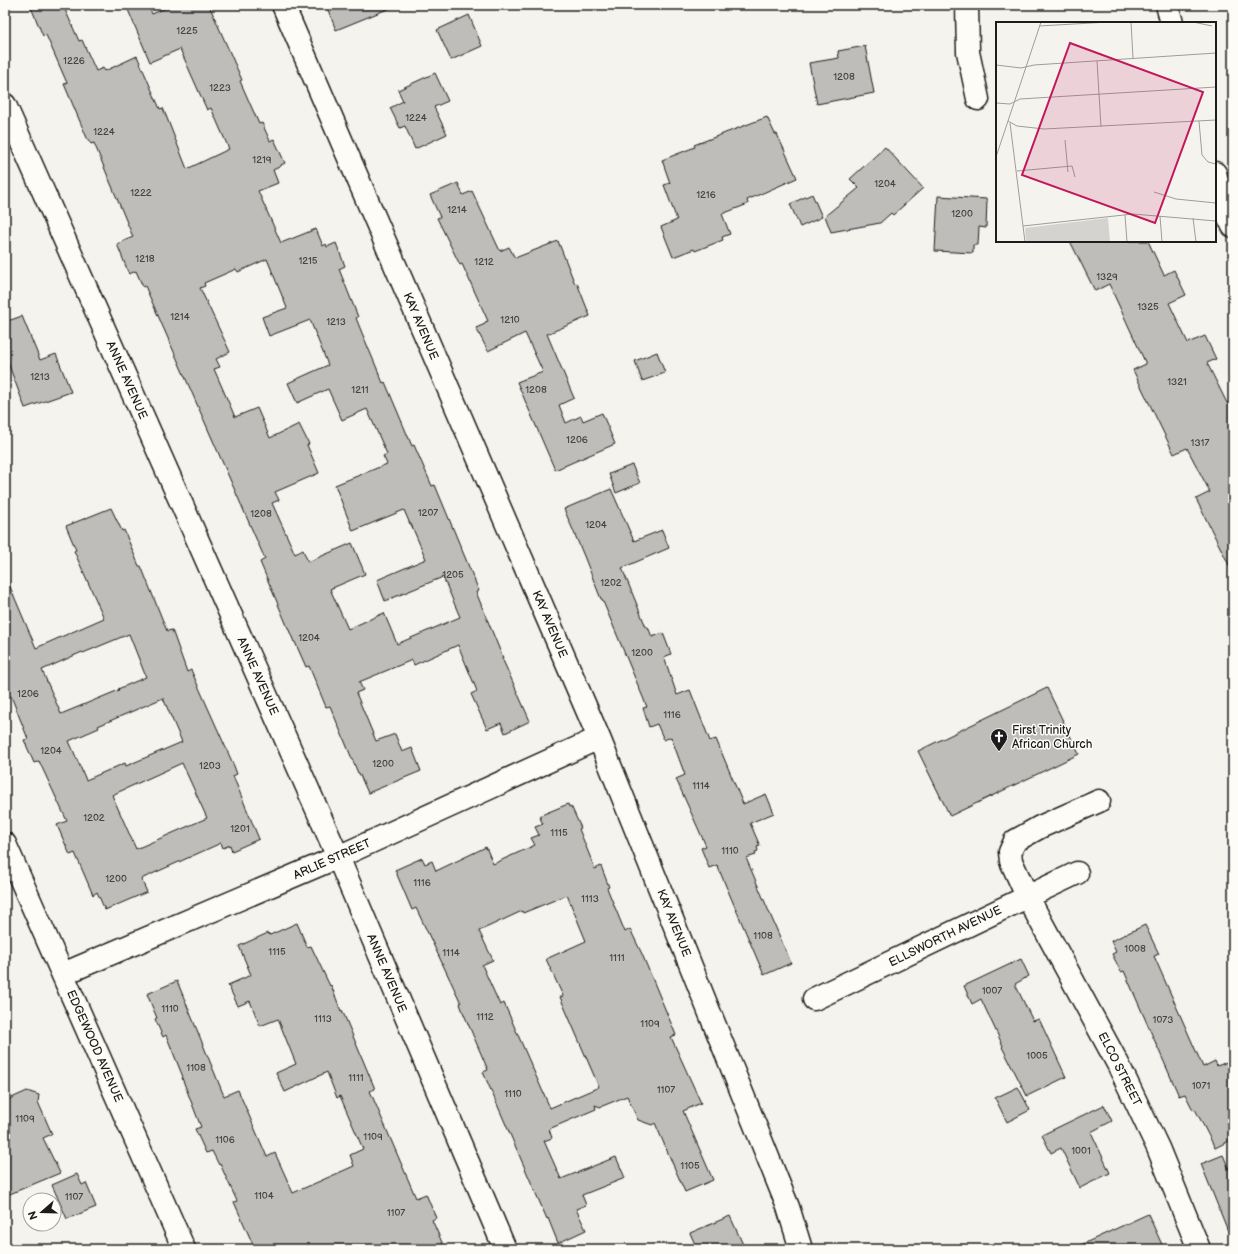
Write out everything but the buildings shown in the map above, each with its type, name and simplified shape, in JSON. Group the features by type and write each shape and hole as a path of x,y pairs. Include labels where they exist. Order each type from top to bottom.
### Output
{"street":[{"name":"KAY AVENUE","path":"283,5 599,738 788,1207 801,1249"},
{"path":"967,5 968,52 978,99"},
{"path":"1167,5 1172,22"},
{"name":"ANNE AVENUE","path":"5,105 338,857 505,1249"},
{"path":"1216,177 1226,212 1233,226"},
{"name":"ARLIE STREET","path":"63,974 338,857 599,738"},
{"name":"ELCO STREET","path":"1099,801 1040,827 1014,841 1010,852 1011,861 1028,896 1118,1064 1158,1148 1199,1249"},
{"name":"EDGEWOOD AVENUE","path":"5,844 184,1249"},
{"name":"ELLSWORTH AVENUE","path":"814,999 1077,873"}],"place":[{"name":"First Trinity African Church","path":"999,752"}]}
